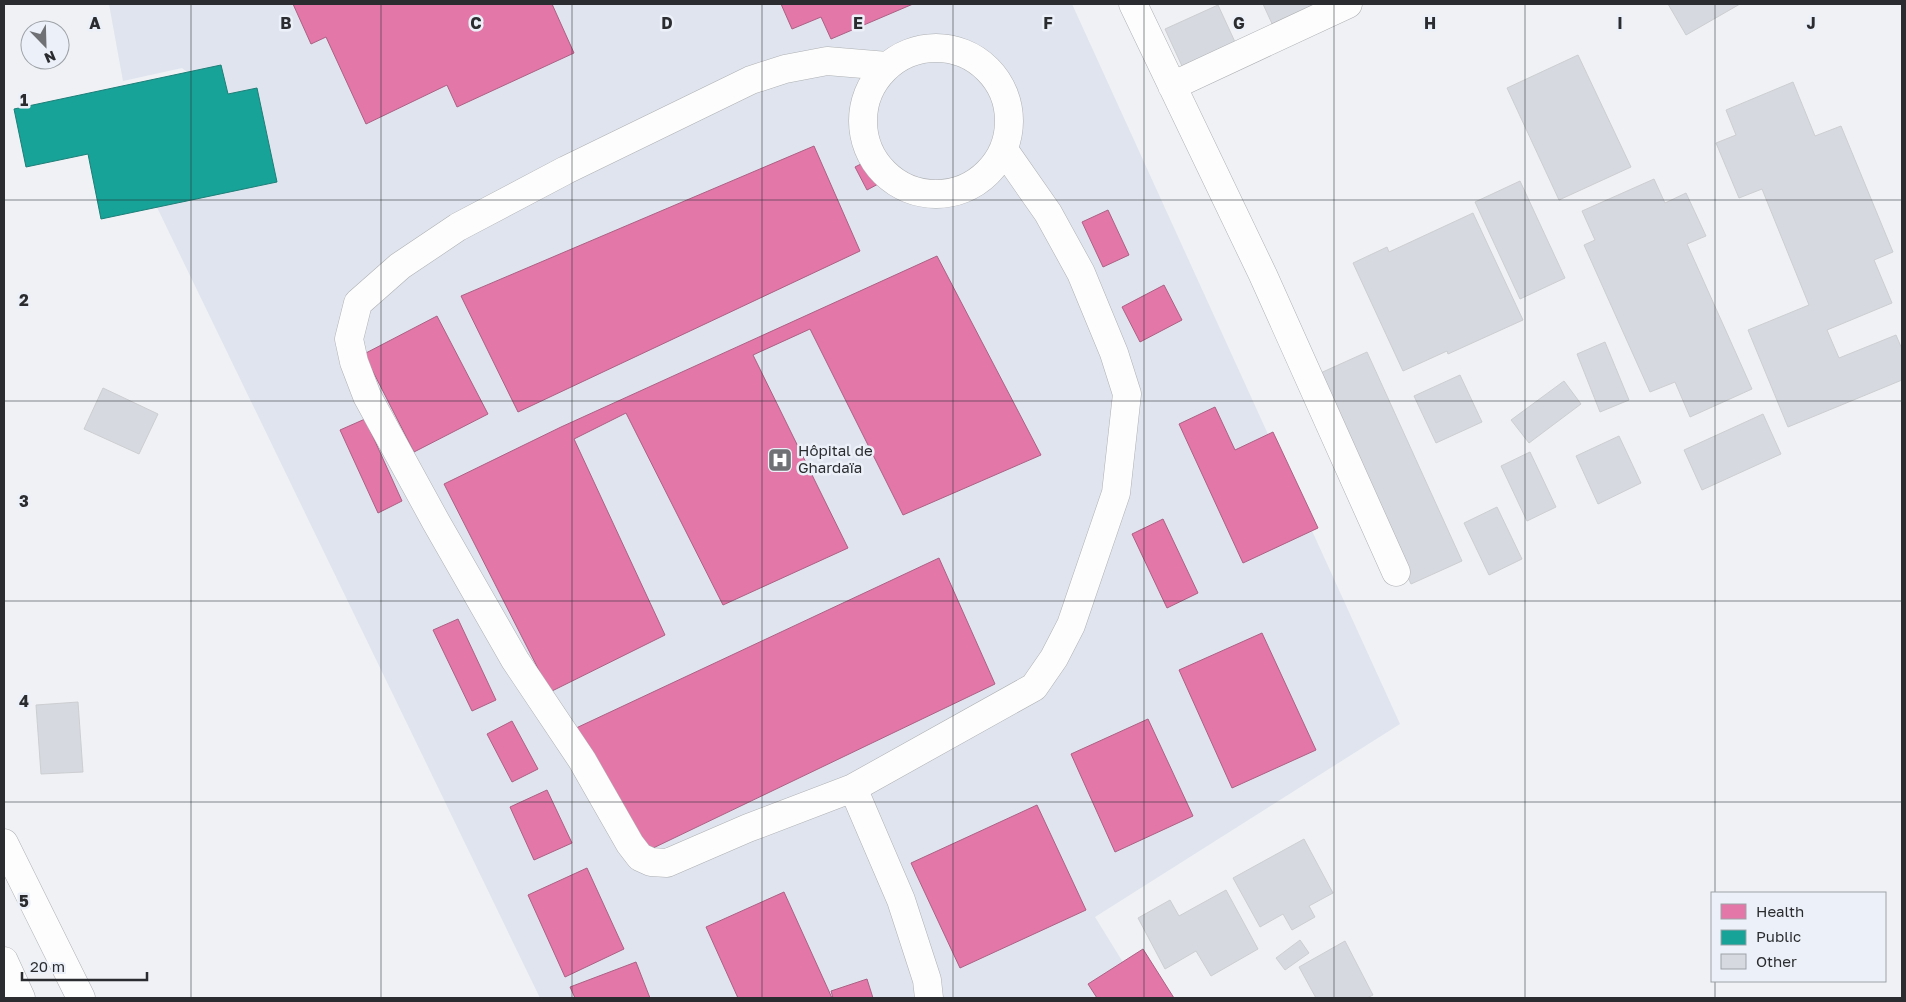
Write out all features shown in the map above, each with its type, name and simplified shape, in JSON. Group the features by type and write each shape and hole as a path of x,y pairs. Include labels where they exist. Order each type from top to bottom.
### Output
{"main road":[{"path":"1133,4 1263,275 1396,572"},
{"path":"1172,86 1348,4"},
{"path":"932,48 963,52 984,65 1001,85 1008,103 1009,128 1004,150 977,183 933,195 913,191 883,172 867,149 862,115 868,94 887,66 903,55 932,48"},
{"path":"887,66 827,61 785,69 751,80 558,175 458,227 400,266 358,303 349,340 354,362 366,396 515,660 582,760 630,844 640,857 651,862 667,863 748,828 853,788 1034,687 1054,658 1071,625 1116,493 1127,394 1114,353 1081,273 1048,213 1004,150"},
{"path":"853,788 902,900 927,980 930,998"},
{"path":"4,843 81,998"},
{"path":"4,961 21,998"}],"shaded area":[{"name":"Hôpital de Ghardaïa","path":"109,4 1072,4 1400,724 1095,917 1145,998 540,998 152,197 214,93 182,68 123,81"}],"building: Health":[{"path":"293,4 552,4 574,53 457,107 447,85 366,124 326,37 311,44"},
{"path":"781,4 913,4 831,39 821,17 792,29"},
{"path":"814,146 860,251 518,412 461,296"},
{"path":"881,154 893,176 867,190 855,167"},
{"path":"1108,210 1129,255 1103,267 1082,222"},
{"path":"937,256 1041,455 903,515 810,329 753,355 848,548 723,605 626,413 574,439 665,635 550,692 444,484 561,427"},
{"path":"1164,285 1182,320 1140,342 1122,307"},
{"path":"437,316 488,414 414,452 364,354"},
{"path":"1215,407 1235,450 1273,432 1318,528 1243,563 1179,424"},
{"path":"365,419 402,501 378,513 340,430"},
{"path":"1163,519 1198,593 1167,608 1132,534"},
{"path":"939,558 995,684 649,850 574,729"},
{"path":"458,619 496,700 472,711 433,630"},
{"path":"1262,633 1316,750 1232,788 1179,670"},
{"path":"1148,719 1193,816 1115,852 1071,754"},
{"path":"512,721 538,769 512,782 487,734"},
{"path":"547,790 572,843 534,860 510,807"},
{"path":"1037,805 1086,910 960,968 911,863"},
{"path":"587,868 624,949 565,977 528,895"},
{"path":"784,892 832,998 738,998 706,927"},
{"path":"1143,949 1174,998 1097,998 1088,984"},
{"path":"636,962 650,998 575,998 570,987"},
{"path":"867,979 873,998 833,998 831,991"}],"building: Public":[{"path":"221,65 228,94 257,88 277,182 101,219 88,154 26,167 14,109"}],"building: Other":[{"path":"1263,4 1327,4 1274,28"},
{"path":"1668,4 1740,4 1686,35"},
{"path":"1218,5 1235,42 1182,66 1165,29"},
{"path":"1578,55 1631,167 1559,200 1507,88"},
{"path":"1793,82 1815,136 1841,126 1893,252 1874,260 1892,303 1827,330 1839,358 1896,335 1902,349 1902,380 1788,427 1748,330 1809,305 1762,189 1739,198 1716,143 1736,135 1726,110"},
{"path":"1654,179 1665,203 1686,193 1706,236 1687,244 1752,389 1690,417 1675,382 1650,392 1584,245 1595,240 1582,211"},
{"path":"1520,181 1565,278 1520,299 1475,202"},
{"path":"1473,213 1523,320 1448,354 1447,351 1403,371 1353,263 1387,247 1389,252"},
{"path":"1605,342 1629,400 1600,412 1577,354"},
{"path":"1367,352 1462,561 1411,584 1316,375"},
{"path":"1460,375 1482,422 1436,443 1414,396"},
{"path":"1564,381 1581,404 1529,443 1511,420"},
{"path":"103,388 158,414 139,454 84,429"},
{"path":"1763,414 1781,454 1702,490 1684,450"},
{"path":"1619,436 1641,483 1598,504 1576,456"},
{"path":"1530,452 1556,507 1527,521 1501,466"},
{"path":"1497,507 1522,559 1489,575 1464,523"},
{"path":"78,702 83,772 41,774 36,705"},
{"path":"1304,839 1333,893 1309,906 1315,917 1292,930 1283,914 1260,927 1233,878"},
{"path":"1226,890 1258,949 1211,976 1196,951 1165,969 1138,918 1170,900 1179,916"},
{"path":"1300,940 1309,953 1285,970 1276,958"},
{"path":"1345,941 1373,995 1367,998 1316,998 1299,967"}],"place":[{"name":"Hôpital de Ghardaïa","path":"780,460"}]}
